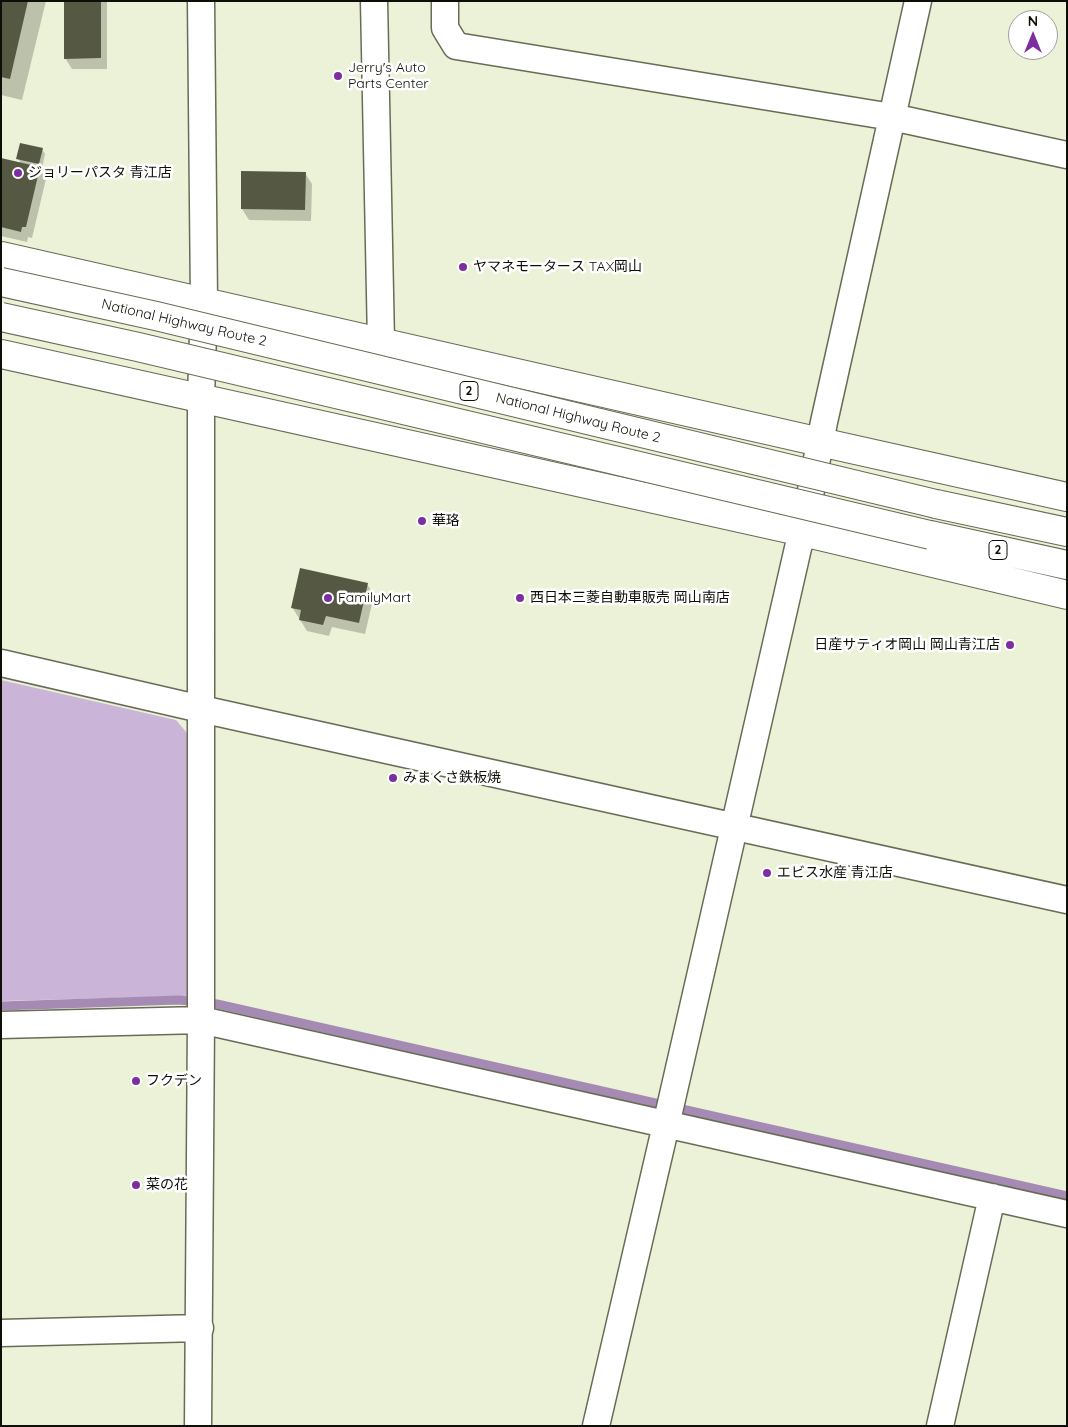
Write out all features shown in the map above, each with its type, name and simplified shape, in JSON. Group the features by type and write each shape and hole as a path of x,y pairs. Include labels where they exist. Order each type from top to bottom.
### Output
{"highway":[{"path":"1,256 820,442 1067,496"},
{"name":"National Highway Route 2","path":"1,282 166,318 936,504 1067,532"},
{"name":"2","path":"1,317 138,347 930,535 1067,565"},
{"path":"1,354 804,532 1067,595"}],"street":[{"path":"198,1426 201,1007 201,398 204,302 201,1"},
{"path":"374,1 381,342"},
{"path":"445,1 445,28 456,46 892,117 1067,155"},
{"path":"596,1426 798,548 804,532 820,442 918,1"},
{"path":"1,663 1067,900"},
{"path":"1,1025 201,1007 669,1112 992,1197 1067,1214"},
{"path":"940,1426 992,1197"},
{"path":"1,1333 200,1328"}],"shaded area":[{"path":"1,680 176,720 187,733 187,996 1,1001"}],"building":[{"path":"1,1 28,1 10,79 1,77"},
{"path":"64,1 101,1 101,58 64,59"},
{"path":"20,143 43,148 39,164 16,159"},
{"path":"1,158 40,167 26,227 22,227 21,232 1,227"},
{"path":"241,171 306,172 305,210 241,209"},
{"path":"300,568 368,583 359,623 326,616 323,625 299,620 301,610 291,608"}],"waterway":[{"path":"1,1006 179,1000 217,1004 1067,1196"}],"place":[{"name":"Jerry's Auto Parts Center","path":"338,76"},
{"name":"ジョリーパスタ 青江店","path":"18,173"},
{"name":"ヤマネモータース TAX岡山","path":"463,267"},
{"name":"華珞","path":"422,521"},
{"name":"FamilyMart","path":"328,598"},
{"name":"西日本三菱自動車販売 岡山南店","path":"520,598"},
{"name":"日産サティオ岡山 岡山青江店","path":"1010,645"},
{"name":"みまくさ鉄板焼","path":"393,778"},
{"name":"エビス水産 青江店","path":"767,873"},
{"name":"フクデン","path":"136,1081"},
{"name":"菜の花","path":"136,1185"}]}
